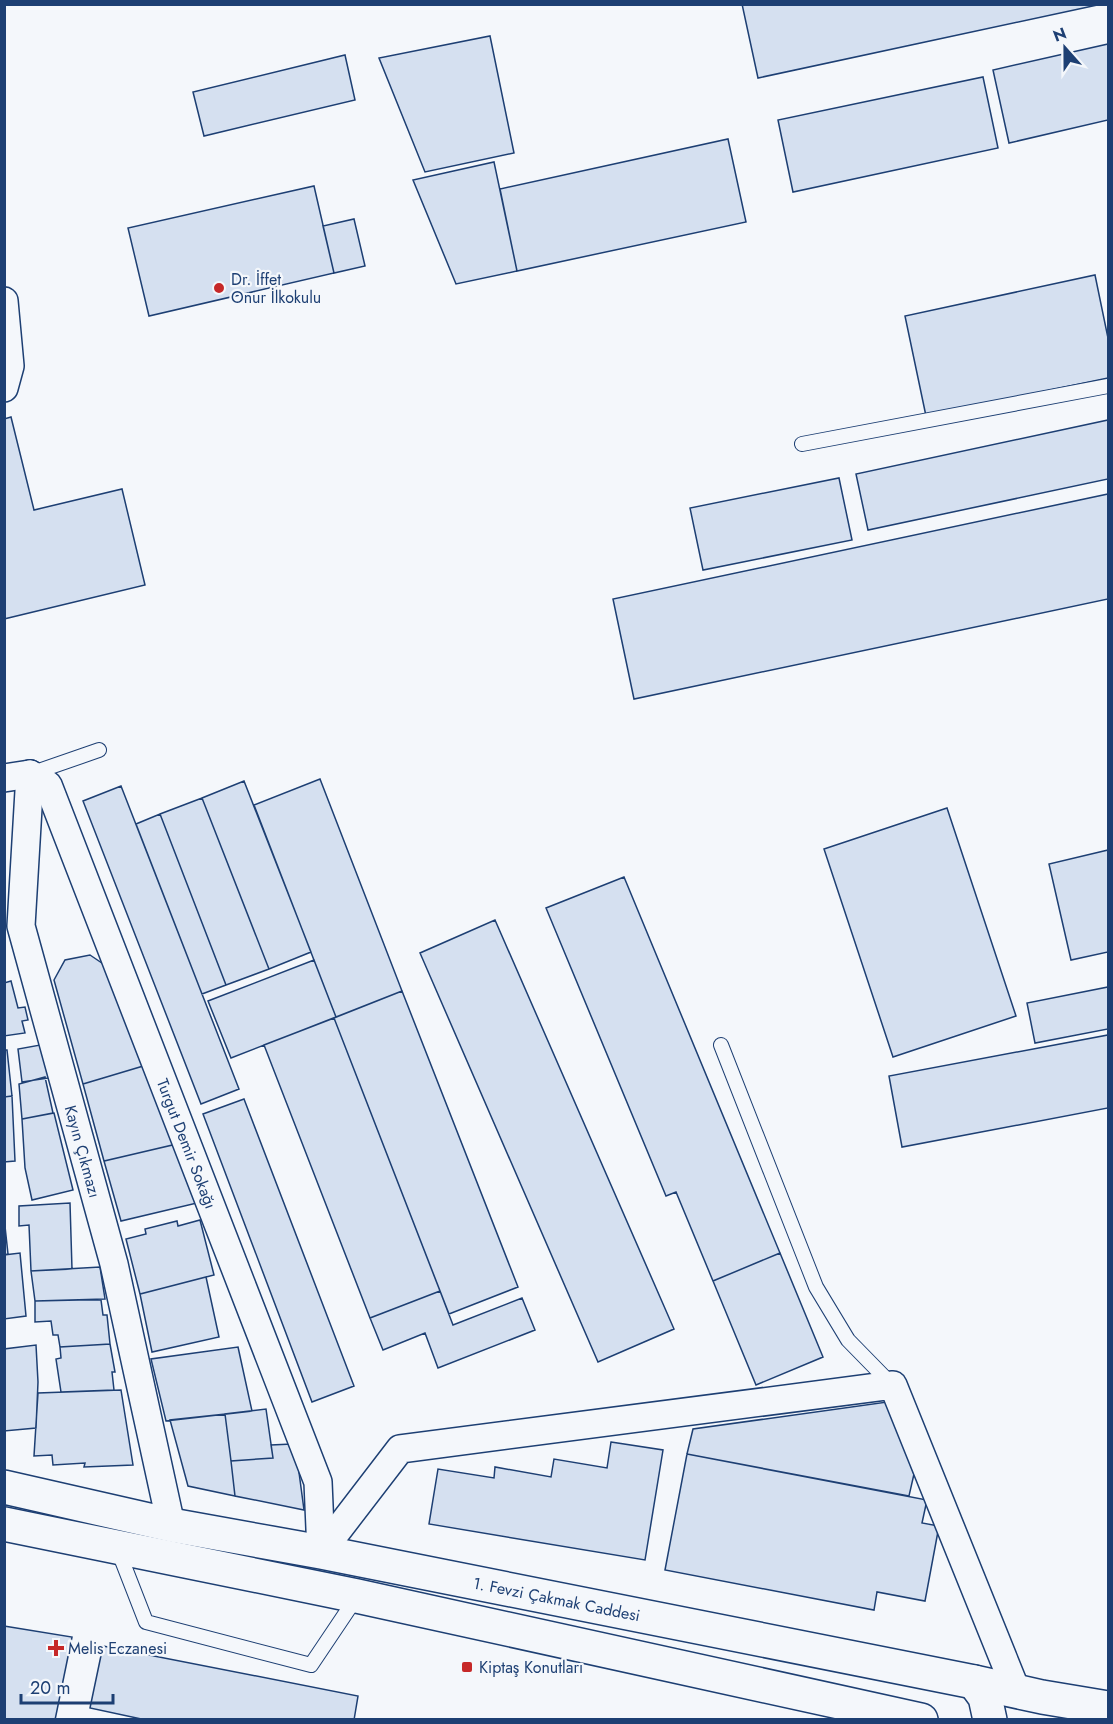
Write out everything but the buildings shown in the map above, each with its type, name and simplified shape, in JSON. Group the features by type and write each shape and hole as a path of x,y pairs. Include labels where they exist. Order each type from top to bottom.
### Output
{"main road":[{"name":"1. Fevzi Çakmak Caddesi","path":"4,1487 171,1525 321,1551 1016,1690 1042,1697 1069,1710 1108,1708"},
{"path":"4,1524 357,1596 921,1719"},
{"path":"974,1682 986,1697 990,1719"},
{"path":"797,1692 819,1719"}],"street":[{"path":"4,301 10,366 4,388"},
{"name":"Kayın Çıkmazı","path":"17,776 21,926 114,1264 171,1525"},
{"name":"Turgut Demir Sokağı","path":"17,776 48,785 318,1482 321,1551"},
{"path":"321,1551 400,1449 893,1385 1016,1690"}],"lane":[{"path":"802,444 1108,386"},
{"path":"17,776 99,750"},
{"path":"721,1045 816,1287 848,1340 893,1385"},
{"path":"118,1548 146,1622 311,1665 357,1596"}],"place":[{"name":"Dr. İffet Onur İlkokulu","path":"219,288"},
{"name":"Melis Eczanesi","path":"56,1648"},
{"name":"Kiptaş Konutları","path":"467,1667"}]}
